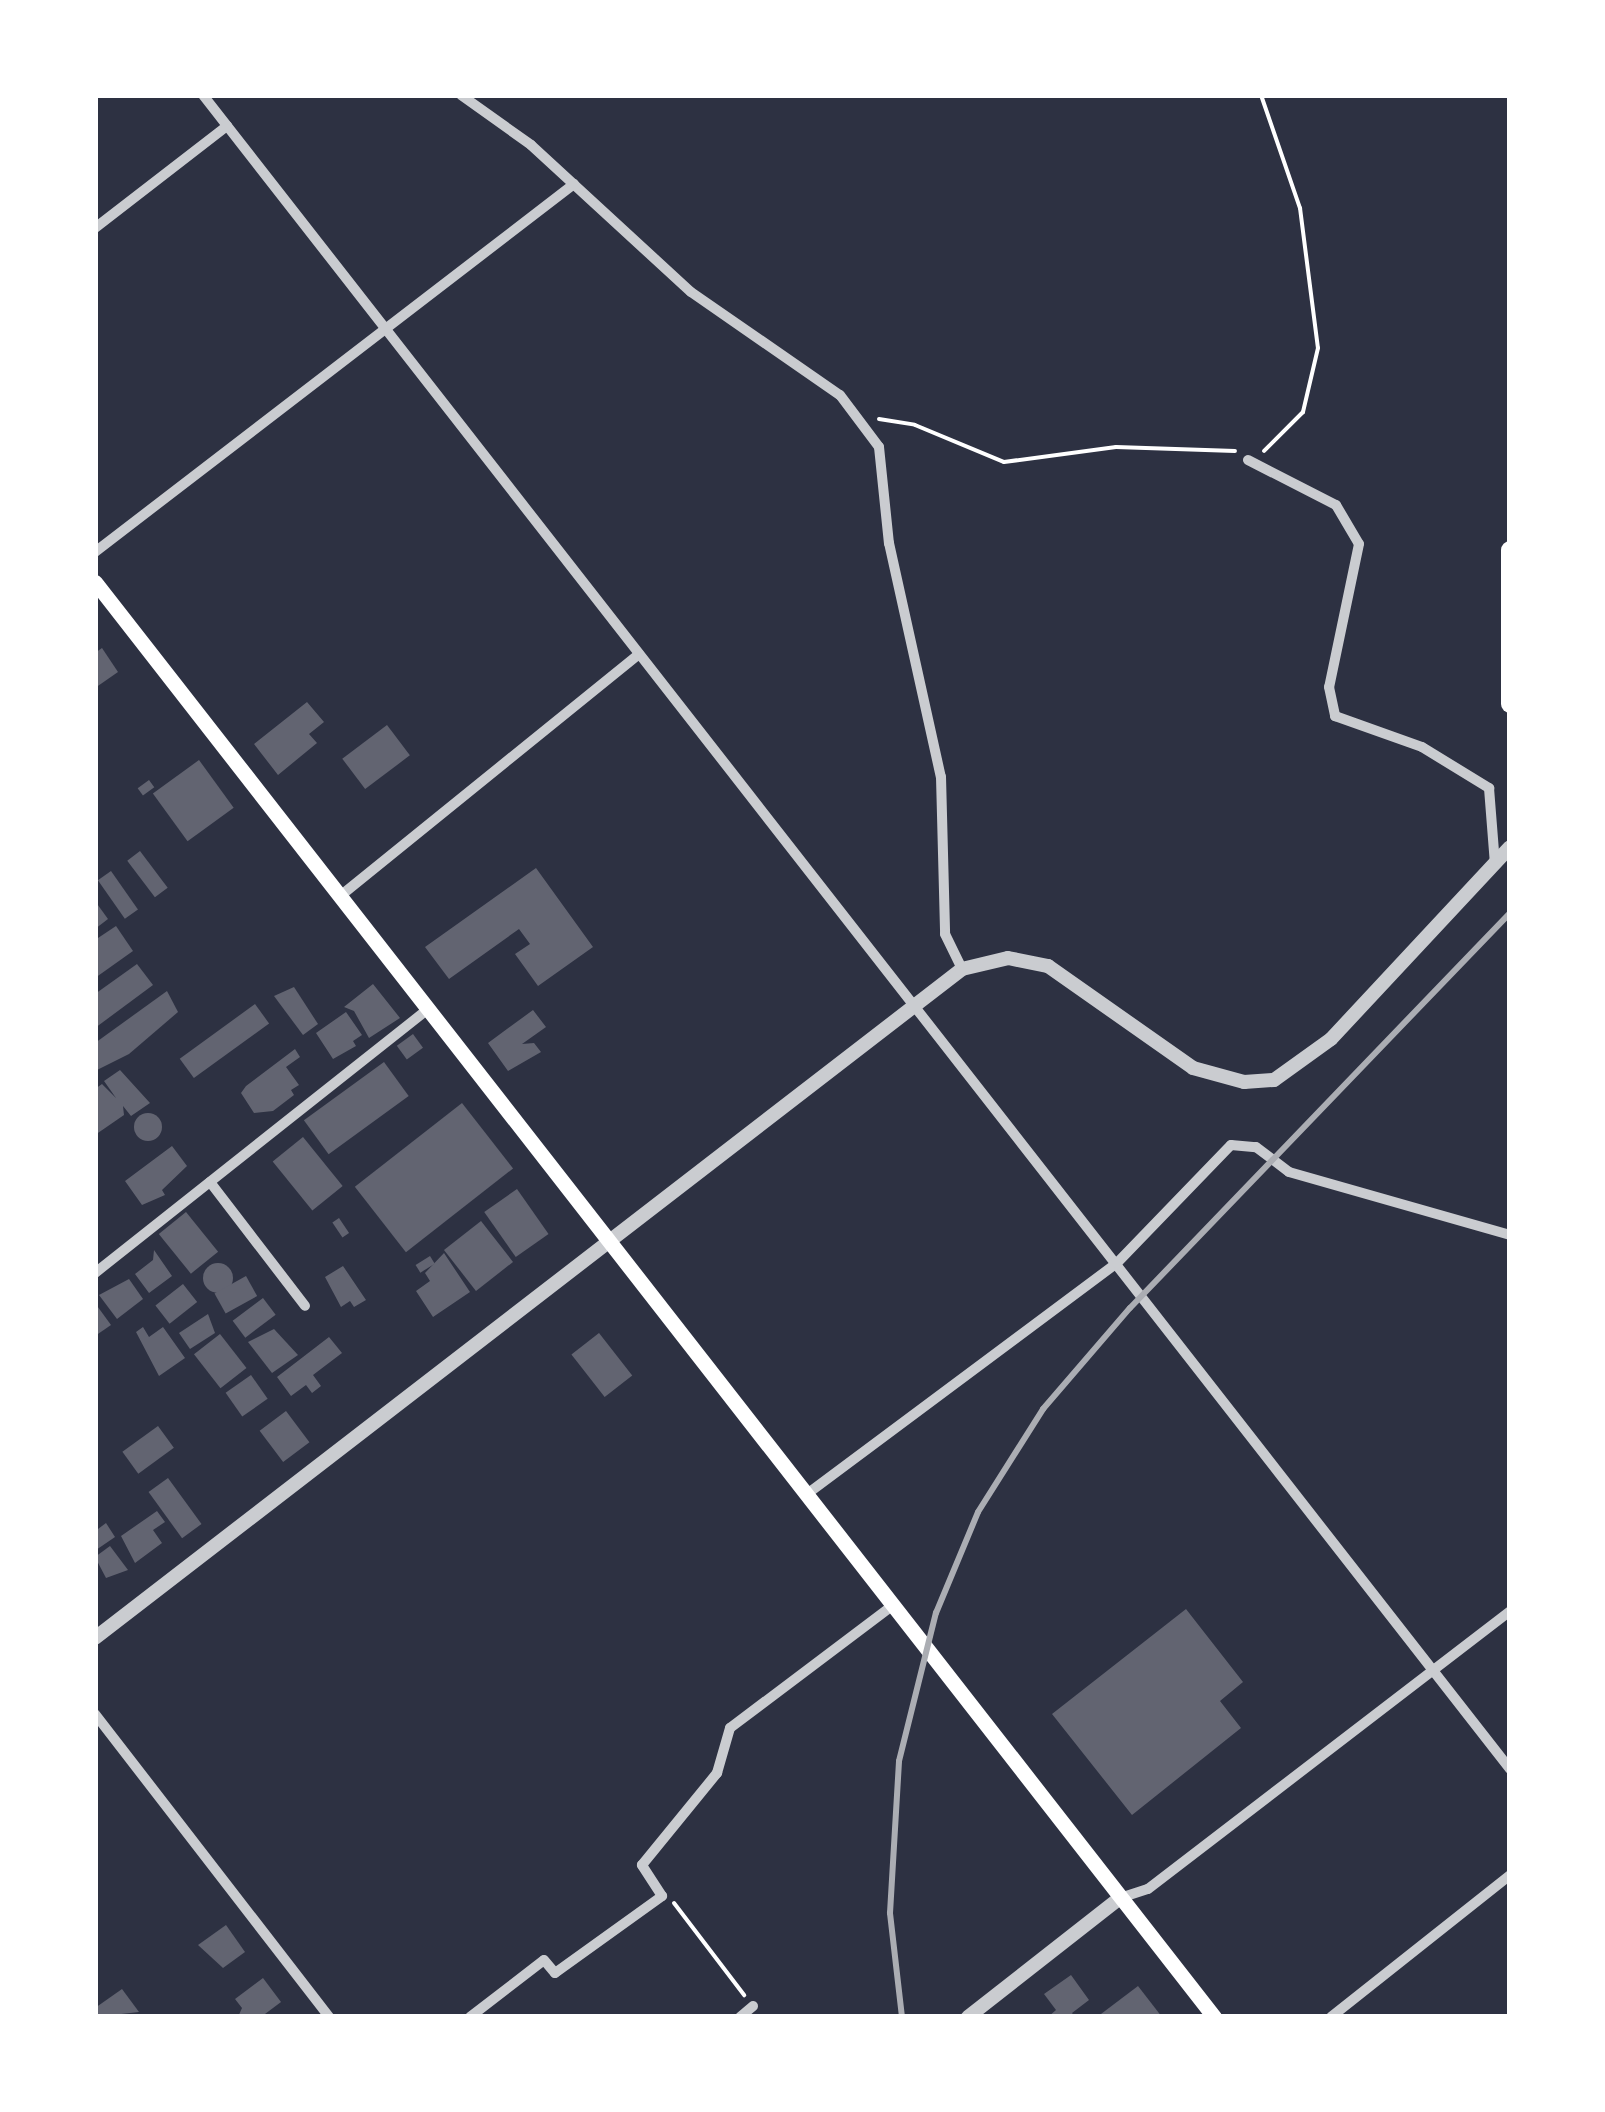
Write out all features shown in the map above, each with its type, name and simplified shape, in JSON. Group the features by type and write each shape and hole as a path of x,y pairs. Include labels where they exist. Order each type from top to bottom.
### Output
{"highway":[{"path":"1510,550 1510,704"}],"main road":[{"path":"95,582 1214,2017"}],"street":[{"path":"203,95 1510,1769"},
{"path":"461,95 574,184 691,292 807,368 865,424 884,470 889,544 940,777 945,934 962,969"},
{"path":"95,228 227,126"},
{"path":"95,552 574,184"},
{"path":"1248,460 1336,506 1359,544 1329,687 1335,716 1422,748 1489,788 1495,864"},
{"path":"338,897 639,654"},
{"path":"95,1638 962,969 987,960 1038,963 1079,982 1193,1068 1244,1082 1274,1080 1331,1039 1510,848"},
{"path":"97,1267 428,1009"},
{"path":"807,1494 1117,1263 1231,1145 1256,1147 1289,1172 1510,1235"},
{"path":"210,1182 305,1306"},
{"path":"470,2017 544,1960 555,1973 662,1896 642,1865 718,1773 730,1728 893,1605"},
{"path":"968,2017 1120,1898 1148,1890 1510,1611"},
{"path":"95,1714 329,2017"},
{"path":"1331,2017 1510,1875"},
{"path":"740,2017 754,2006"}],"path":[{"path":"865,424 883,418 914,425 1004,462 1116,448 1234,450 1248,460 1281,440 1303,412 1318,348 1300,208 1261,95"},
{"path":"662,1896 671,1899 754,2006"}],"building":[{"path":"102,648 118,672 95,688 95,653"},
{"path":"307,702 324,722 309,734 317,743 278,775 254,744"},
{"path":"387,725 410,755 365,789 342,759"},
{"path":"199,760 234,808 188,841 153,794"},
{"path":"149,780 154,787 143,796 138,788"},
{"path":"140,851 168,888 155,897 127,861"},
{"path":"536,868 593,947 538,986 515,954 530,944 519,929 449,979 425,947"},
{"path":"111,871 138,910 125,919 98,880"},
{"path":"95,901 108,919 95,929"},
{"path":"116,926 133,951 95,978 95,940"},
{"path":"137,964 153,985 95,1028 95,994"},
{"path":"373,984 400,1018 369,1038 354,1011 344,1007"},
{"path":"294,987 318,1024 303,1035 274,996"},
{"path":"167,991 178,1012 129,1054 95,1071 95,1043"},
{"path":"255,1004 269,1023 194,1078 180,1059"},
{"path":"533,1010 546,1027 522,1044 534,1043 541,1052 508,1071 488,1043"},
{"path":"346,1012 362,1035 353,1041 356,1046 333,1059 316,1033"},
{"path":"413,1034 423,1048 407,1060 397,1046"},
{"path":"295,1049 300,1057 286,1067 299,1085 291,1090 294,1095 273,1111 254,1113 241,1093"},
{"path":"384,1062 409,1096 329,1154 304,1120"},
{"path":"120,1070 150,1103 131,1116 123,1106 124,1115 95,1135 95,1089 102,1084 116,1098 104,1081"},
{"path":"462,1103 513,1168 406,1252 355,1187"},
{"path":"148,1113 158,1117 162,1127 158,1137 148,1141 138,1137 134,1127 138,1117"},
{"path":"303,1137 343,1186 312,1211 273,1162"},
{"path":"172,1146 187,1166 162,1190 165,1195 142,1205 125,1181"},
{"path":"517,1189 549,1234 516,1257 484,1212"},
{"path":"186,1212 218,1252 191,1274 159,1234"},
{"path":"339,1218 349,1233 342,1237 332,1222"},
{"path":"481,1221 513,1262 476,1291 444,1250"},
{"path":"154,1250 172,1276 149,1293 135,1274 153,1260"},
{"path":"444,1253 470,1292 433,1317 416,1291 430,1281 425,1273"},
{"path":"430,1256 435,1264 420,1273 416,1265"},
{"path":"218,1263 229,1267 233,1278 229,1289 218,1293 207,1289 203,1278 207,1267"},
{"path":"343,1266 366,1300 354,1307 350,1301 341,1307 325,1277"},
{"path":"246,1276 257,1296 226,1314 215,1293"},
{"path":"129,1279 143,1299 117,1319 99,1295"},
{"path":"183,1284 197,1302 170,1324 155,1306"},
{"path":"263,1298 276,1315 245,1338 233,1321"},
{"path":"95,1303 111,1325 95,1336"},
{"path":"208,1314 215,1333 190,1349 179,1333"},
{"path":"143,1327 149,1337 163,1327 185,1358 159,1376 136,1332"},
{"path":"274,1329 298,1355 272,1373 248,1342"},
{"path":"599,1333 632,1376 605,1397 571,1355"},
{"path":"220,1334 246,1368 220,1388 194,1354"},
{"path":"329,1337 342,1353 313,1375 321,1386 312,1393 306,1385 291,1396 277,1377"},
{"path":"251,1375 268,1399 242,1417 226,1393"},
{"path":"286,1411 309,1442 283,1462 260,1431"},
{"path":"158,1426 174,1448 138,1474 122,1452"},
{"path":"168,1478 202,1524 182,1538 149,1492"},
{"path":"157,1511 165,1522 153,1530 162,1543 135,1563 121,1536"},
{"path":"106,1523 115,1537 96,1550 98,1529"},
{"path":"110,1546 128,1570 106,1578 95,1557"},
{"path":"1186,1609 1243,1682 1220,1701 1241,1728 1132,1815 1052,1714"},
{"path":"226,1925 245,1952 223,1968 198,1945"},
{"path":"1071,1975 1089,2000 1072,2013 1075,2017 1048,2017 1056,2010 1044,1994"},
{"path":"263,1978 281,2002 261,2017 238,2017 242,2008 235,1999"},
{"path":"1138,1986 1162,2017 1097,2017"},
{"path":"122,1989 139,2012 95,2017 95,2008"}],"railway":[{"path":"902,2017 890,1913 899,1761 936,1613 978,1512 1043,1409 1130,1308 1510,913"}]}
